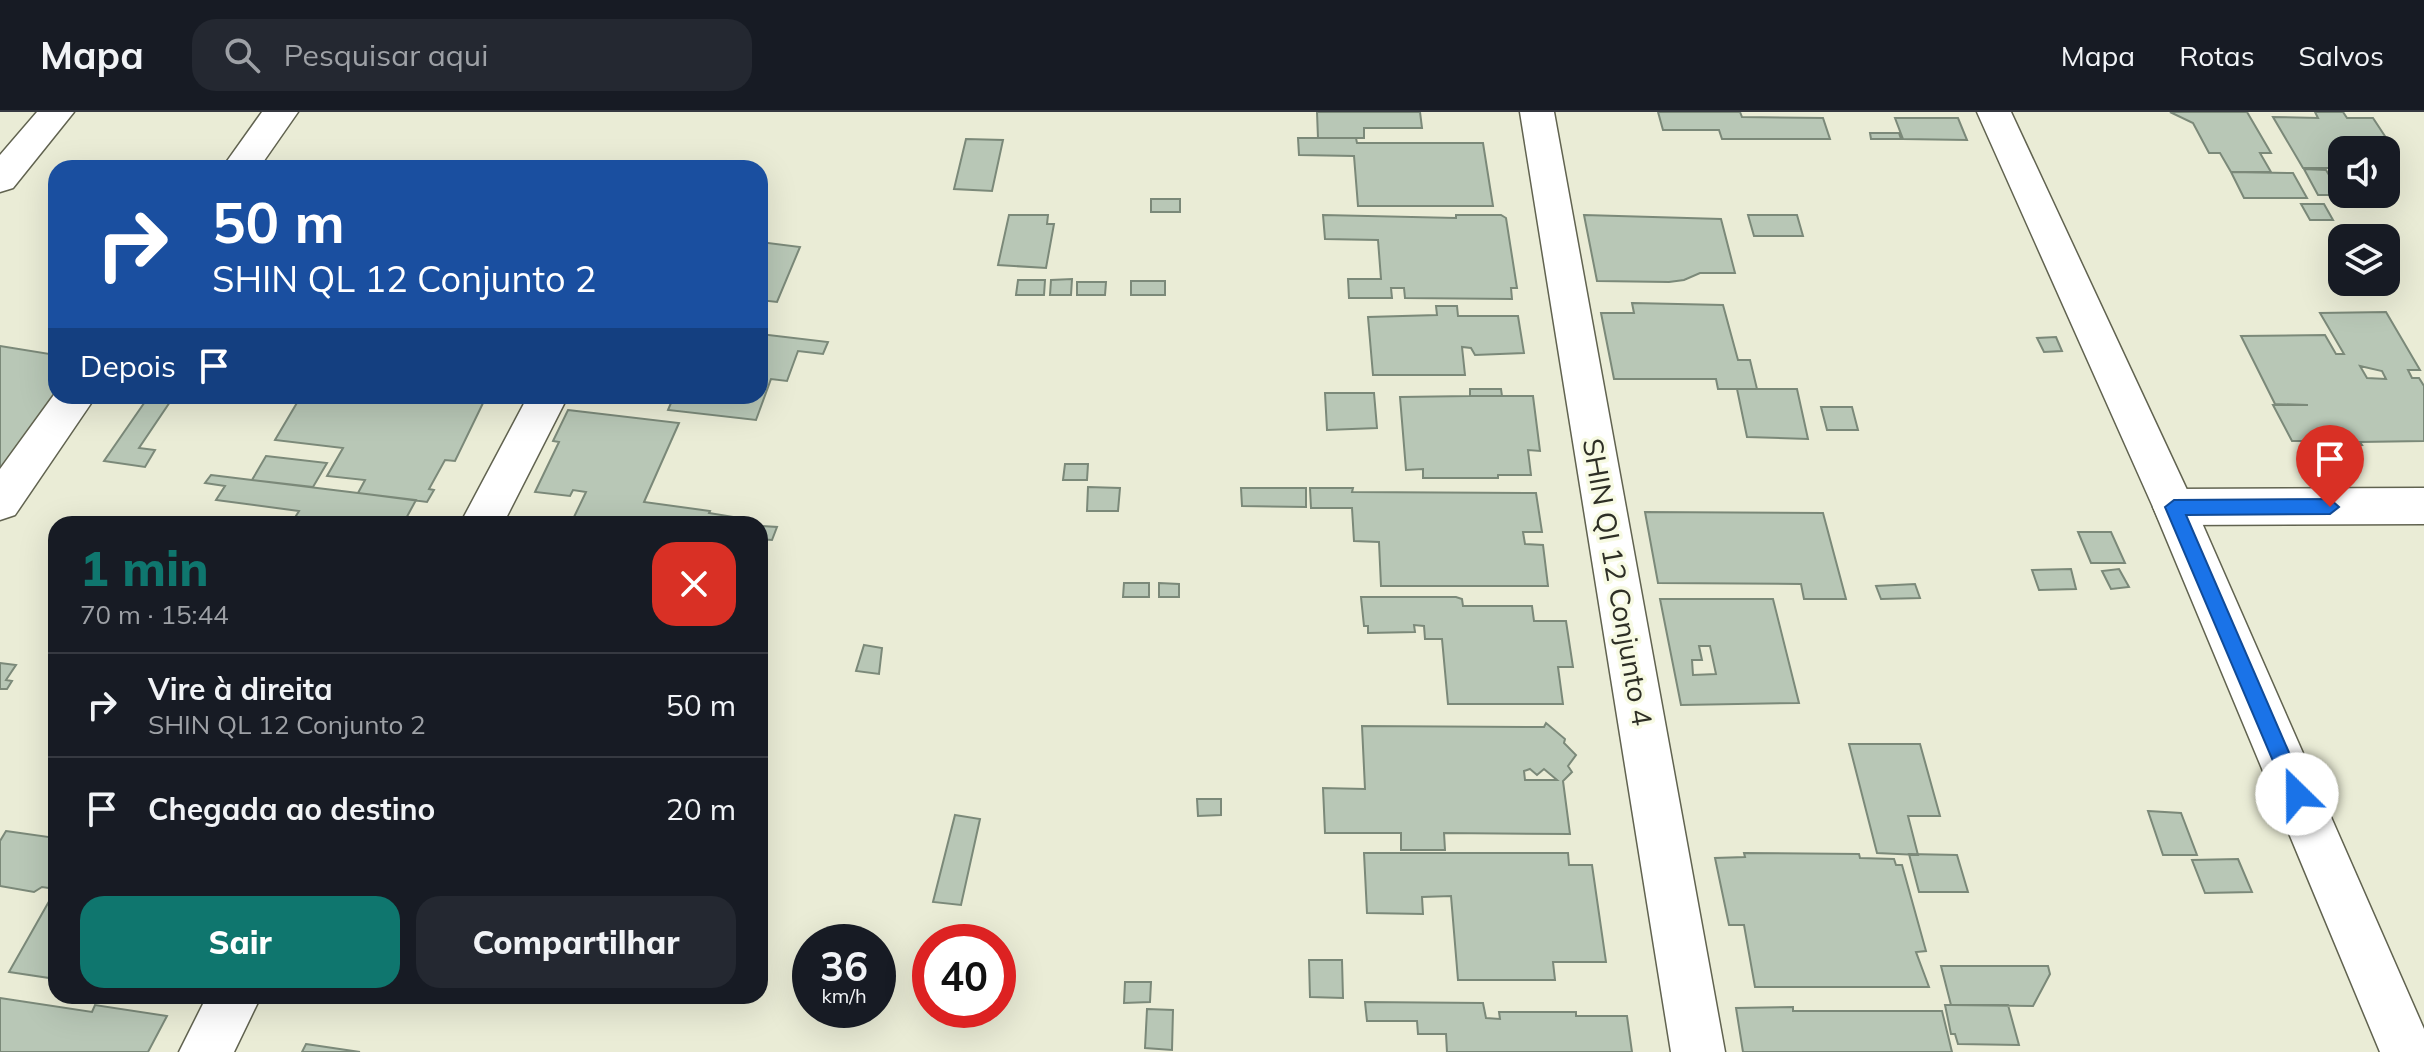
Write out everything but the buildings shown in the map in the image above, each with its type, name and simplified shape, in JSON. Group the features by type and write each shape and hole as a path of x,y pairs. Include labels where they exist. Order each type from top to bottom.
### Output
{"street":[{"path":"0,179 57,112"},
{"path":"246,160 281,112"},
{"name":"SHIN QI 12 Conjunto 4","path":"1537,112 1698,1052"},
{"path":"1994,112 2174,507 2407,1052"},
{"path":"0,502 70,404"},
{"path":"485,516 544,404"},
{"path":"2174,507 2424,506"},
{"path":"206,1052 231,1004"}],"route":[{"path":"2297,794 2174,507 2330,507"}]}
